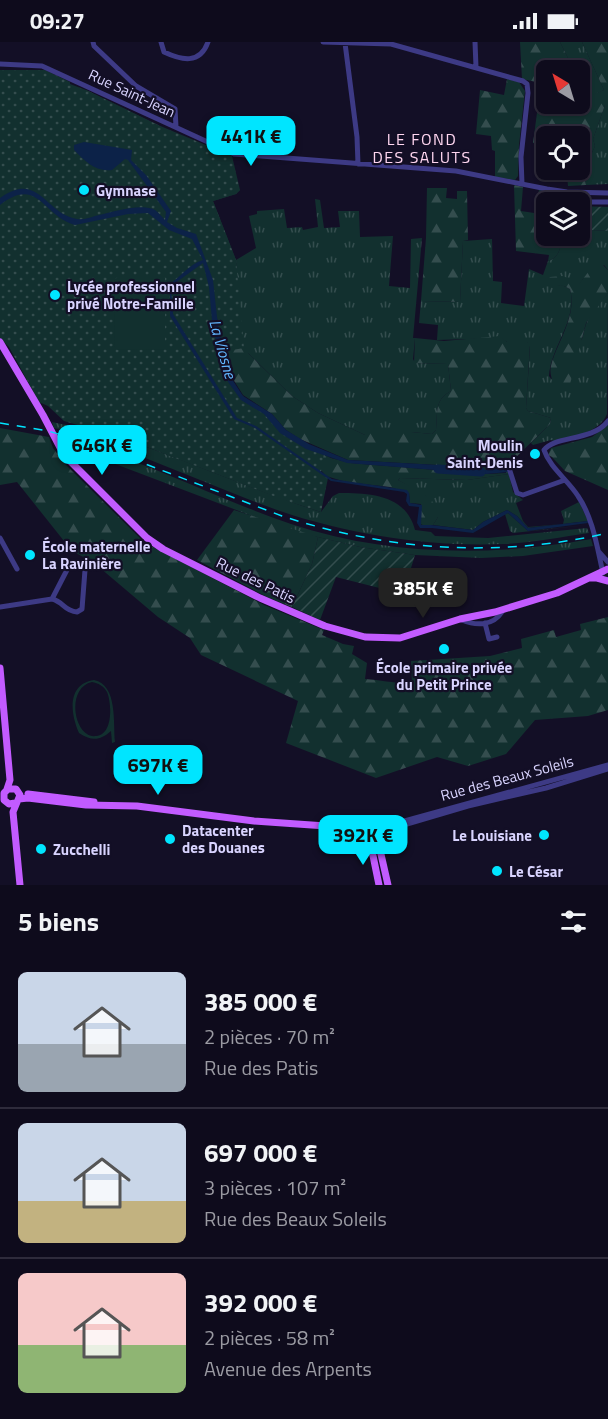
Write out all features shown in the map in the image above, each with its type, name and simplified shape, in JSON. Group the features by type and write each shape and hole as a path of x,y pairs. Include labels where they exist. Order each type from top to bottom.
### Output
{"main road":[{"path":"0,342 8,352"},
{"path":"0,346 8,352"},
{"name":"Rue des Patis","path":"8,352 66,458 152,542 260,598 325,626 365,637 400,638 513,607 557,592 605,571"},
{"name":"Rue des Patis","path":"589,579 608,581"},
{"name":"Rue des Patis","path":"452,622 478,619 513,607"},
{"path":"0,668 20,885"},
{"path":"10,796 86,805 105,804 171,809 254,821 369,829 374,827 380,885"},
{"path":"351,828 375,837"},
{"path":"375,837 388,885"}],"street":[{"path":"93,42 94,46 136,86 175,110 176,127"},
{"path":"161,42 164,52 181,60 195,58 206,49 208,42"},
{"path":"323,42 391,44 476,67 527,84 521,157 522,184"},
{"path":"475,42 476,67"},
{"path":"345,43 357,137 358,164"},
{"name":"Rue Saint-Jean","path":"0,64 42,66 234,154 456,171 567,192"},
{"name":"Rue Saint-Jean","path":"590,193 608,193"},
{"path":"590,202 608,202"},
{"path":"608,421 593,433 545,448 547,457 578,496 590,520 605,571 604,578 608,581"},
{"path":"471,463 504,465 510,470 516,490 523,495 565,480"},
{"path":"0,538 17,569"},
{"path":"598,550 608,562"},
{"path":"0,607 52,599 58,601 68,611 77,612 82,609 85,570 82,566 75,564 69,566 52,599"},
{"path":"462,620 477,625 494,620 502,612"},
{"path":"485,623 489,639"},
{"path":"482,640 498,637"},
{"name":"Rue des Beaux Soleils","path":"375,837 391,828 468,806 546,788 608,767"}],"green space":[{"path":"520,42 560,42 569,60 536,60 536,82 522,79"},
{"path":"560,42 582,42 604,90 590,97 590,60 569,60"},
{"path":"582,42 608,42 608,105 605,105 593,139 595,146 590,157 590,126 536,126 536,143 533,143 537,114 590,114 590,96 604,90"},
{"path":"0,70 45,70 158,125 232,156 240,190 236,194 213,201 236,260 244,348 221,352 223,363 238,393 264,412 283,431 324,453 321,472 328,478 321,512 281,499 126,439 64,421 48,406 39,402 9,347 0,338"},
{"path":"507,79 519,82 525,91 518,176 515,180 495,177 495,151 492,150 491,136 476,134 480,90 504,95"},
{"path":"86,90 158,125 240,190 236,194 213,201 236,260 242,343 249,354 292,396 318,413 365,435 370,428 432,434 436,430 439,403 451,391 448,364 414,363 415,338 444,341 500,336 507,342 530,344 526,408 528,411 551,418 550,424 512,461 508,467 509,474 467,480 400,478 398,480 424,494 434,504 438,517 433,525 420,524 421,504 410,503 409,493 390,487 346,482 326,476 320,469 272,438 226,379 280,433 331,458 350,463 486,474 506,473 508,468 485,470 456,466 348,460 300,439 286,430 272,414 243,395 228,371 217,317 69,112"},
{"path":"605,105 608,105 608,184 586,185 585,180 590,180 590,157 595,146 593,139"},
{"path":"568,180 585,180 586,185 568,186"},
{"path":"514,185 523,187 521,211 534,213 536,204 536,246 560,246 555,257 548,261 549,255 516,251"},
{"path":"427,188 447,188 446,198 457,199 457,191 467,191 468,240 463,241 460,302 421,301"},
{"path":"315,199 320,200 324,228 340,227 338,211 359,211 360,237 393,236 389,286 410,288 411,239 422,238 413,359 415,363 448,364 451,391 439,403 436,430 432,434 411,432 365,435 318,413 292,396 244,349 236,260 256,248 249,216 257,214 257,211 284,209 287,228 302,227 303,230 318,227"},
{"path":"590,206 608,207 608,231 591,230"},
{"path":"590,221 591,230 608,231 608,270 604,265 583,279 579,285 557,286 570,289 571,300 567,322 554,354 549,376 553,381 552,384 582,339 591,314 608,293 607,414 598,426 585,433 556,442 551,440 533,445 531,443 550,424 551,418 528,411 526,408 530,347 527,342 507,342 501,338 437,340 438,325 419,323 421,301 460,302 463,241 492,239 493,281 502,282 501,303 524,306 529,269 543,275 548,261 559,252 560,246 590,246"},
{"path":"602,264 608,270 608,293 586,323 570,384 552,385 551,366 566,327 572,299 570,289 550,284 548,280 550,277 563,276 579,284 593,266"},
{"path":"119,276 163,276 165,278 165,349 118,350 115,347 114,280"},
{"path":"52,422 80,428 83,426 113,436 321,512 333,496 339,493 375,495 386,498 404,509 415,530 431,532 435,536 488,538 587,528 589,533 525,542 476,544 419,541 362,533 334,527 252,501 140,456 54,428"},
{"path":"608,425 608,490 565,471 548,455 551,448 592,437"},
{"path":"0,428 49,437 53,448 65,464 145,543 264,605 324,630 322,635 354,646 352,654 367,663 365,679 412,683 411,661 490,656 522,648 521,639 554,630 556,637 581,630 580,624 608,617 608,710 588,716 535,720 506,754 468,766 437,757 376,778 286,743 298,701 201,655 190,638 158,617 93,562 72,551 17,482 0,485"},
{"path":"57,436 117,455 232,502 327,535 402,548 440,550 516,549 591,539 593,546 523,556 481,558 415,555 360,547 305,534 268,522 60,443"},
{"path":"509,474 513,492 523,500 516,503 528,527 560,524 528,528 517,516 507,510 483,522 473,530 433,525 438,517 426,496 398,480 400,478 467,480"},
{"path":"579,502 588,521 563,524 561,511"},
{"path":"234,510 318,537 312,564 292,607 267,597 197,560"},
{"path":"508,513 528,531 587,525 513,533 510,531 505,514"},
{"path":"318,537 360,547 415,555 403,594 336,577 320,620 292,607 312,564"},
{"path":"94,680 102,683 107,689 113,706 115,742 112,743 111,731 95,739 79,733 74,717 73,701 79,687","holes":["92,682 103,686 110,704 110,718 106,730 96,736 88,735 82,730 76,712 78,693"]}],"water":[{"path":"84,142 132,150 131,160 146,175 171,211 167,222 196,234 213,280 217,317 230,376 243,396 272,414 286,430 309,444 348,460 456,466 485,470 508,468 509,472 486,474 347,463 306,449 280,433 264,414 241,400 226,379 220,363 209,287 203,263 171,286 173,314 237,418 256,426 332,479 407,490 410,503 422,505 421,525 473,530 483,522 507,510 517,516 528,528 588,521 588,523 528,531 508,513 473,533 420,528 417,523 419,507 409,506 406,501 407,494 404,492 331,481 255,428 234,419 170,316 170,284 190,267 203,260 192,239 169,230 148,213 128,214 75,225 55,214 32,196 23,194 0,205 0,198 13,191 24,189 41,196 66,216 77,219 142,207 155,210 165,220 166,212 128,160 125,159 112,170 95,167 74,150 74,145"}],"waterway":[{"name":"La Viosne","path":"438,469 481,472"}],"railway":[{"path":"0,423 48,431 90,443 282,516 362,537 444,547 485,548 526,546 608,533"}],"place":[{"name":"Gymnase","path":"84,190"},
{"name":"Lycée professionnel privé Notre-Famille","path":"55,295"},
{"name":"Moulin Saint-Denis","path":"535,454"},
{"name":"École maternelle La Ravinière","path":"30,555"},
{"name":"École primaire privée du Petit Prince","path":"444,649"},
{"name":"Le Louisiane","path":"544,835"},
{"name":"Datacenter des Douanes","path":"170,839"},
{"name":"Zucchelli","path":"41,849"},
{"name":"Le César","path":"497,871"}],"district":[{"name":"LE FOND DES SALUTS","path":"422,148"}]}
